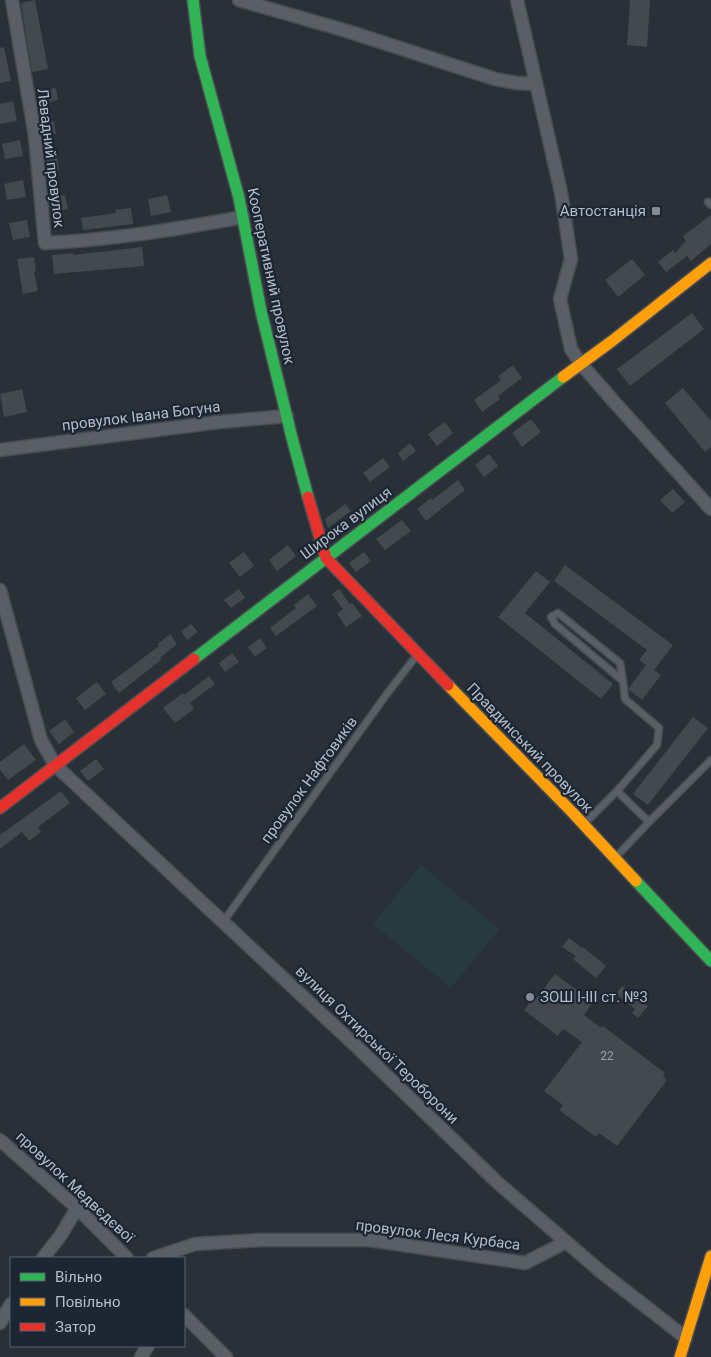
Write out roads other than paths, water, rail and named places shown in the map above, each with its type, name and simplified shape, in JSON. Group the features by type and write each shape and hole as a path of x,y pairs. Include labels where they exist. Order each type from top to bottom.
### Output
{"street":[{"name":"Левадний провулок","path":"12,0 35,136 45,243 84,241 172,230 243,217"},
{"name":"Кооперативний провулок","path":"193,0 200,56 239,198 261,311 313,515 326,558"},
{"path":"239,0 347,31 495,79 536,84"},
{"path":"516,0 561,192 571,259 560,299 570,349 581,364 711,509"},
{"name":"Широка вулиця","path":"0,808 612,341 711,263"},
{"name":"провулок Івана Богуна","path":"0,450 219,422 287,416"},
{"name":"Правдинський провулок","path":"326,558 584,824 711,961"},
{"name":"вулиця Охтирської Тероборони","path":"0,590 41,740 55,766 358,1048 498,1183 600,1271 686,1338"},
{"name":"провулок Медвєдєвої","path":"0,1140 77,1208 126,1257"},
{"path":"44,1257 61,1235 77,1208"},
{"name":"провулок Леся Курбаса","path":"156,1257 195,1244 260,1240 369,1240 525,1263 566,1242"},
{"path":"680,1357 711,1260"},
{"path":"0,1323 10,1306"},
{"path":"185,1316 226,1357"}],"lane":[{"path":"584,824 617,791 657,744 659,728 624,699 623,681 620,663 558,613 551,617 555,624 623,681"},
{"name":"провулок Нафтовиків","path":"223,922 386,695 418,654"},
{"path":"615,859 711,760"},
{"path":"617,791 649,822"}],"place":[{"name":"Автостанція","path":"656,211"},
{"name":"ЗОШ І-ІІІ ст. №3","path":"530,997"}]}
